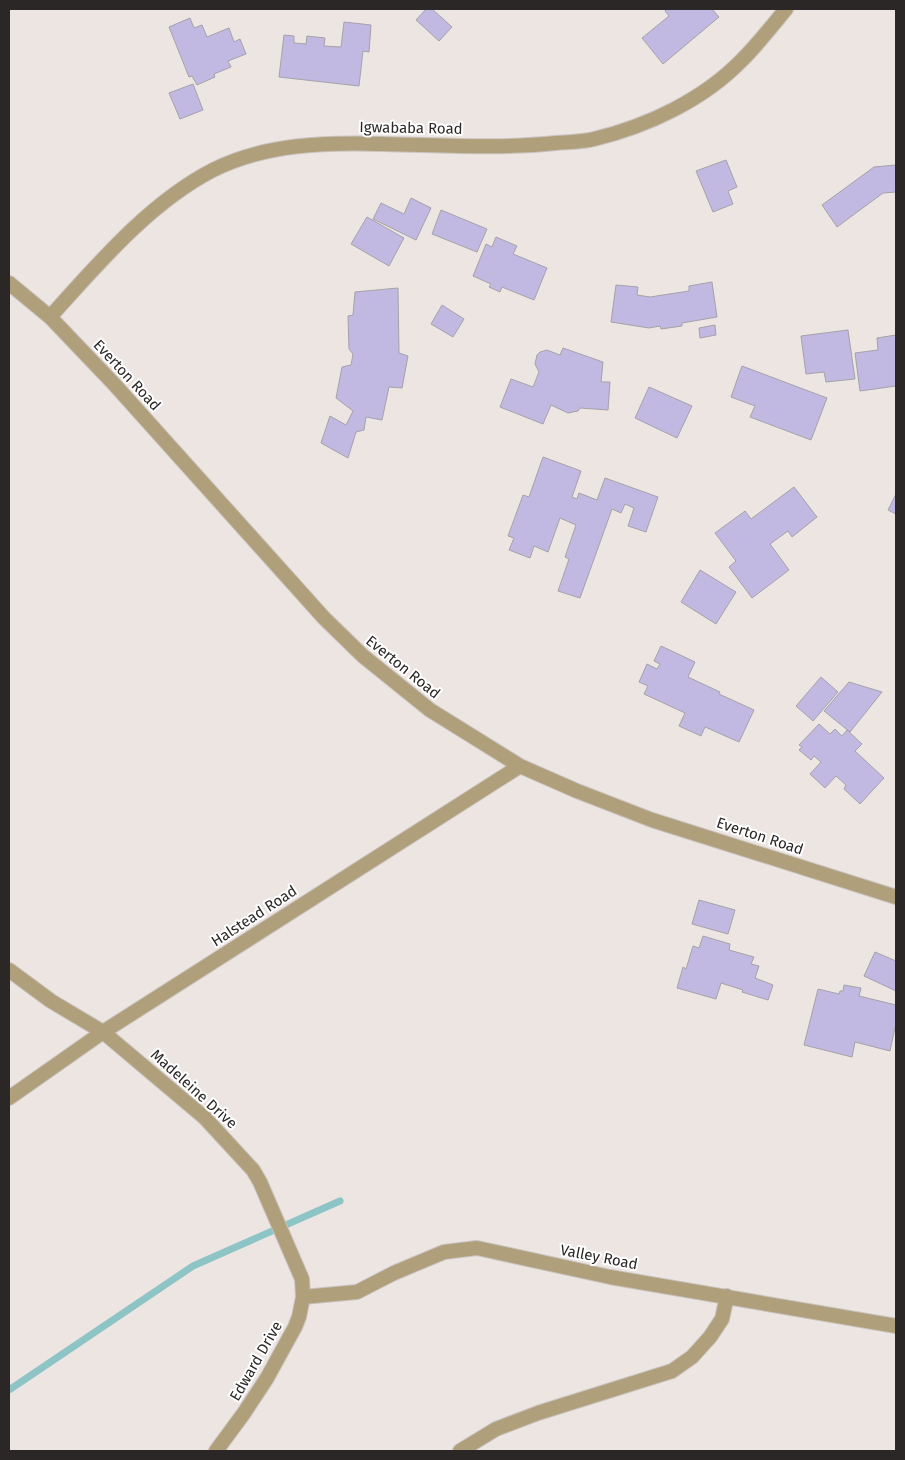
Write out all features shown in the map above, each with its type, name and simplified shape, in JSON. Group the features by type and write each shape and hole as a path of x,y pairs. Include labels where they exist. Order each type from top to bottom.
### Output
{"street":[{"name":"Igwababa Road","path":"50,317 126,236 175,193 213,170 258,154 301,146 335,143 499,146 593,140 639,125 684,105 742,60 786,9"},
{"name":"Everton Road","path":"9,283 50,317 114,384 324,618 363,656 430,710 520,766 577,791 652,820 896,897"},
{"name":"Halstead Road","path":"9,1098 103,1032 520,766"},
{"name":"Madeleine Drive","path":"9,970 51,1000 103,1032 171,1088 216,1129 253,1170 274,1212 302,1279"},
{"name":"Valley Road","path":"303,1297 357,1292 394,1273 444,1252 477,1248 610,1277 896,1326"},
{"name":"Edward Drive","path":"216,1451 244,1414 296,1327 303,1297 302,1279"},
{"path":"460,1451 496,1430 538,1413 672,1371 692,1357 710,1337 722,1319 727,1296"}],"building":[{"path":"426,9 432,9 452,27 439,41 416,20"},
{"path":"667,9 712,9 719,17 663,64 642,38 669,16 665,11"},
{"path":"190,18 194,28 202,25 207,37 229,28 234,42 240,39 246,54 228,61 231,67 214,74 215,77 197,85 192,76 189,77 169,27"},
{"path":"344,22 371,25 369,52 363,51 359,86 279,77 284,35 294,36 294,43 306,44 307,36 325,38 324,46 341,47"},
{"path":"193,84 203,110 180,119 169,93"},
{"path":"726,160 737,187 728,191 733,204 713,212 696,171"},
{"path":"896,165 896,192 883,193 837,227 822,205 874,167"},
{"path":"411,198 431,208 416,240 373,219 381,203 404,214"},
{"path":"441,210 487,229 477,252 432,234"},
{"path":"367,217 404,238 389,266 351,244"},
{"path":"496,237 517,246 513,254 547,268 534,300 502,287 500,292 489,287 491,284 473,276 486,244 492,247"},
{"path":"712,282 717,317 661,329 660,326 649,328 611,322 616,285 638,287 637,295 650,297 689,291 689,286"},
{"path":"398,288 399,353 408,356 402,388 389,387 382,420 366,417 364,430 356,432 348,458 321,443 330,416 346,425 353,411 336,398 342,367 351,365 353,354 349,349 348,316 353,315 355,292"},
{"path":"442,305 464,319 453,337 431,324"},
{"path":"715,325 716,335 700,338 699,328"},
{"path":"848,330 855,379 826,382 824,372 806,374 801,336"},
{"path":"896,335 896,386 860,391 855,353 878,350 877,338"},
{"path":"563,348 603,362 601,382 610,382 608,410 580,408 578,411 568,413 551,405 543,424 500,407 511,379 533,387 539,372 535,364 537,355 547,350 560,355"},
{"path":"742,366 827,398 811,440 750,417 755,406 731,397"},
{"path":"649,387 692,406 677,438 635,418"},
{"path":"543,457 581,471 572,497 577,499 579,493 597,500 605,478 658,497 646,532 628,526 634,508 625,504 621,513 612,509 580,598 558,591 569,559 565,557 576,525 560,518 548,552 534,546 530,558 509,550 514,538 508,536 523,495 529,497"},
{"path":"794,487 817,517 792,537 788,531 770,544 789,570 752,598 729,567 736,561 715,533 745,511 751,519"},
{"path":"896,494 896,514 888,510"},
{"path":"700,570 736,592 716,624 681,602"},
{"path":"661,646 695,662 688,677 754,710 739,742 705,727 701,736 679,726 685,713 644,694 648,686 639,682 647,664 657,669 660,664 654,661"},
{"path":"821,677 838,692 813,721 796,706"},
{"path":"849,682 882,692 850,732 824,711"},
{"path":"819,724 830,734 835,729 842,736 847,730 862,744 855,751 884,778 860,804 844,789 846,785 836,776 825,788 810,774 821,762 814,756 811,760 799,750 802,747 799,745"},
{"path":"699,900 735,910 728,934 692,924"},
{"path":"703,936 730,944 729,950 754,957 751,964 759,966 755,978 773,985 768,1000 721,983 716,999 677,988 683,967 686,969 693,946 699,948"},
{"path":"875,952 896,961 896,991 864,976"},
{"path":"844,985 861,988 859,996 896,1005 896,1023 890,1051 855,1042 852,1057 804,1045 818,989 839,994 840,991 843,991"}],"waterway":[{"path":"9,1390 193,1266 340,1201"}]}
